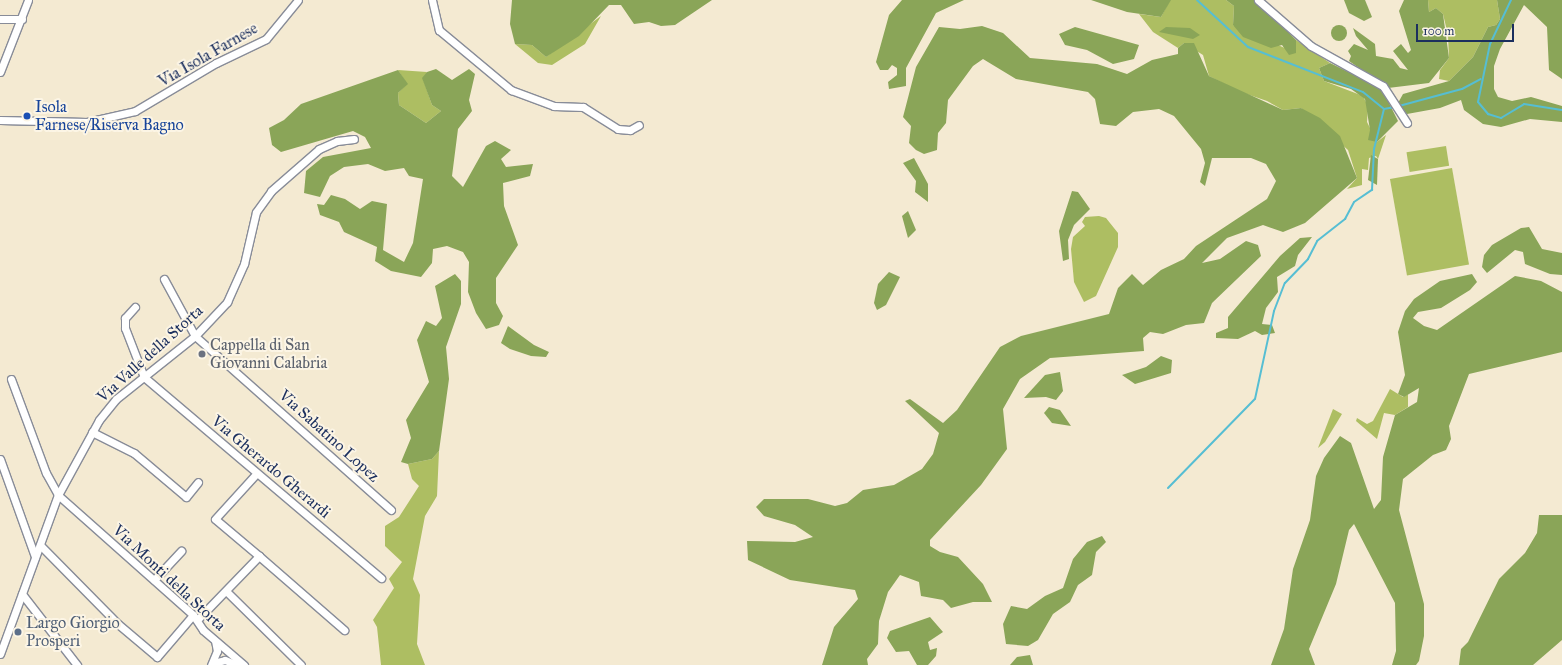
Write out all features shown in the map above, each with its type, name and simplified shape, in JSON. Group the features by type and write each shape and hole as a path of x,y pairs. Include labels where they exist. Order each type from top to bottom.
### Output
{"street":[{"path":"0,72 22,19 28,0"},
{"name":"Via Isola Farnese","path":"0,120 87,122 135,111 221,60 266,38 298,0"},
{"path":"432,0 440,30 511,90 554,106 583,107 618,129 630,130 639,125"},
{"path":"1258,0 1290,31 1378,82 1392,99 1407,123"},
{"path":"0,19 22,19"},
{"name":"Via Valle della Storta","path":"0,654 58,495 92,432 116,399 194,336 227,302 244,264 253,219 261,204 319,149 337,141 354,139"},
{"path":"164,279 194,336"},
{"path":"135,307 125,318 125,328 144,377"},
{"name":"Via Sabatino Lopez","path":"194,336 391,510"},
{"name":"Via Gherardo Gherardi","path":"144,377 381,578"},
{"name":"Via Monti della Storta","path":"11,379 46,473 58,495 195,617 215,641 244,665"},
{"path":"92,432 134,453 186,497 198,482"},
{"path":"0,459 35,557"},
{"path":"257,473 215,519 344,630"},
{"path":"40,545 118,624 157,657 195,617 226,591 258,556"},
{"path":"154,580 180,551"},
{"path":"226,591 301,665"},
{"path":"22,594 77,665"},
{"path":"212,664 217,651 215,641"},
{"path":"212,664 226,660 237,665"}],"green space":[{"path":"512,0 712,0 675,25 661,26 649,22 634,24 621,5 609,5 579,36 546,57 532,45 515,44 510,24"},
{"path":"902,0 964,0 936,13 906,68 906,86 889,89 888,82 897,75 897,68 892,65 888,70 880,70 876,62 889,15"},
{"path":"1091,0 1171,0 1161,17 1127,12"},
{"path":"1170,0 1226,0 1234,6 1233,25 1296,53 1296,40 1330,63 1319,68 1324,81 1363,96 1368,106 1367,122 1377,142 1386,135 1378,159 1376,156 1369,158 1368,170 1362,169 1362,185 1347,189 1357,178 1348,150 1301,108 1283,110 1267,101 1238,91 1209,76 1203,55 1184,43 1178,48 1153,32 1139,14 1161,17"},
{"path":"1226,0 1256,0 1296,40 1296,53 1289,55 1282,45 1271,48 1243,37 1233,25 1234,6"},
{"path":"1344,0 1365,0 1372,17 1364,21 1349,13"},
{"path":"1404,0 1428,0 1429,12 1436,8 1443,14 1449,58 1429,83 1388,88 1349,61 1351,56 1348,51 1354,44 1368,50 1356,36 1353,28 1375,44 1376,56 1393,59 1400,68 1408,70 1393,51 1401,44 1408,53 1411,50 1399,11"},
{"path":"1428,0 1497,0 1500,19 1496,25 1488,27 1473,57 1449,81 1439,79 1440,70 1449,58 1448,35 1443,14 1436,8 1429,12"},
{"path":"1497,0 1562,0 1562,79 1549,70 1547,27 1524,5 1500,49 1494,66 1494,89 1498,97 1512,101 1531,97 1562,106 1562,122 1530,119 1501,127 1483,124 1464,110 1461,100 1440,108 1407,114 1403,112 1398,103 1403,94 1449,81 1473,57 1488,27 1496,25 1500,19"},
{"path":"601,16 585,44 552,65 538,63 515,44 532,45 546,57"},
{"path":"1339,25 1346,30 1347,33 1342,40 1339,41 1332,36 1331,33 1336,26"},
{"path":"982,26 1003,33 1030,58 1097,64 1127,74 1152,60 1178,54 1178,48 1184,43 1194,43 1209,76 1283,110 1301,108 1320,118 1340,136 1357,178 1305,223 1283,232 1263,225 1227,238 1202,263 1220,259 1246,241 1258,245 1261,256 1212,303 1204,323 1186,325 1163,334 1150,332 1143,338 1144,351 1050,358 1020,379 1003,409 1007,449 981,485 930,540 930,546 940,552 958,557 983,584 992,602 973,602 951,608 943,600 921,596 919,582 900,575 888,592 879,621 878,644 867,659 868,665 822,665 834,627 858,599 855,590 790,580 748,560 747,541 795,542 813,537 795,525 764,516 756,507 764,499 808,499 835,506 847,503 863,490 894,485 922,469 933,454 939,433 905,401 910,399 943,423 957,410 1000,347 1021,336 1109,314 1118,288 1132,274 1143,285 1161,270 1184,259 1196,246 1267,199 1276,181 1266,164 1251,158 1212,158 1205,186 1200,182 1205,163 1201,149 1174,116 1159,109 1133,112 1116,126 1100,124 1095,99 1088,92 1016,79 983,59 973,66 948,100 946,123 938,133 937,150 924,154 916,150 909,143 911,126 903,117 916,67 939,27 960,29"},
{"path":"1075,27 1139,45 1134,59 1113,64 1087,50 1065,45 1059,34"},
{"path":"1166,27 1190,28 1200,35 1193,39 1159,32"},
{"path":"1330,63 1379,87 1388,101 1398,121 1377,142 1368,140 1370,130 1365,99 1351,89 1324,81 1319,68"},
{"path":"436,69 452,80 469,69 475,74 469,100 472,111 458,129 452,176 463,187 486,146 495,141 511,150 501,159 506,167 533,164 530,176 503,183 504,206 518,245 496,278 496,303 503,316 499,325 486,329 476,313 468,292 469,262 463,252 447,246 433,249 432,263 421,277 391,271 375,261 377,247 344,232 339,222 320,215 317,204 324,205 331,195 345,199 360,209 372,201 387,204 383,250 404,262 413,243 423,179 409,176 404,168 385,171 368,164 344,167 330,176 320,197 304,193 306,171 323,157 371,148 365,137 353,131 281,152 272,145 269,128 284,120 301,104 398,70 408,84 398,93 399,105 426,123 441,111 432,105 422,78 427,72"},
{"path":"398,70 427,72 423,79 432,105 441,111 426,123 399,105 398,93 407,84"},
{"path":"1446,146 1449,166 1410,172 1406,152"},
{"path":"1371,155 1378,159 1377,185 1368,180"},
{"path":"914,158 928,184 928,202 915,192 916,181 903,163"},
{"path":"1452,168 1469,265 1407,275 1390,179"},
{"path":"1072,191 1078,192 1090,209 1074,225 1068,240 1069,259 1063,261 1059,231"},
{"path":"908,211 916,230 908,238 902,216"},
{"path":"1099,216 1106,218 1118,233 1118,247 1096,296 1084,302 1074,282 1071,249 1073,237 1085,226 1082,222 1085,217"},
{"path":"1529,227 1542,249 1562,253 1562,275 1550,274 1525,264 1523,252 1515,250 1487,273 1482,267 1484,255 1492,245 1521,228"},
{"path":"1312,237 1298,255 1295,266 1277,277 1278,292 1266,308 1262,324 1272,325 1275,333 1262,335 1255,331 1238,339 1216,338 1216,333 1228,328 1228,317 1280,256 1300,238"},
{"path":"889,272 900,277 886,305 877,310 874,303 878,284"},
{"path":"455,274 461,281 461,304 446,347 449,379 439,451 432,459 408,464 401,462 411,438 406,420 429,382 417,340 426,321 436,326 442,318 435,286"},
{"path":"1472,274 1477,282 1470,290 1441,308 1418,312 1413,318 1424,326 1437,330 1515,276 1541,281 1562,292 1562,352 1469,374 1449,426 1451,439 1446,450 1433,455 1403,479 1399,510 1424,604 1424,636 1419,661 1416,665 1392,665 1396,651 1395,603 1354,524 1349,530 1336,584 1309,649 1315,665 1271,665 1284,629 1293,569 1310,520 1316,476 1324,458 1340,436 1351,443 1374,509 1381,500 1383,457 1395,415 1417,402 1419,388 1404,397 1398,394 1405,375 1398,332 1405,311 1414,299 1440,281"},
{"path":"508,326 534,345 549,352 546,357 531,356 510,349 501,343"},
{"path":"1161,356 1172,360 1171,373 1135,384 1122,375 1146,367"},
{"path":"1060,372 1063,391 1056,400 1046,397 1024,398 1045,375"},
{"path":"1390,389 1403,397 1408,394 1408,407 1395,415 1384,413 1377,439 1356,421 1357,418 1367,424 1373,421"},
{"path":"1049,407 1060,410 1071,426 1052,423 1044,413"},
{"path":"1333,409 1342,414 1325,442 1318,448"},
{"path":"439,451 437,496 425,516 413,579 420,595 417,644 425,665 381,665 377,627 373,620 394,588 389,579 402,562 385,546 385,526 399,517 419,486 412,479 408,464 432,459"},
{"path":"1539,515 1562,515 1562,640 1533,665 1459,665 1461,649 1468,642 1499,579 1525,553 1537,533"},
{"path":"1102,536 1106,542 1096,552 1092,575 1078,585 1070,602 1053,614 1038,640 1028,646 1006,644 1003,624 1011,606 1027,609 1045,596 1063,588 1073,559 1087,542"},
{"path":"930,617 943,632 928,642 930,650 937,648 936,656 928,665 917,665 909,651 896,652 887,638 890,631"},
{"path":"1030,655 1033,665 1010,665 1017,657"}],"waterway":[{"path":"1197,0 1248,47 1363,92 1384,109 1395,107"},
{"path":"1511,0 1490,44 1478,102 1488,114 1501,118 1524,104 1562,110"},
{"path":"1399,106 1462,89 1481,79"},
{"path":"1168,488 1255,399 1274,311 1285,283 1308,259 1317,241 1345,219 1354,202 1372,190 1374,149 1384,109"}],"place":[{"name":"Isola Farnese/Riserva Bagno","path":"27,116"},
{"name":"Cappella di San Giovanni Calabria","path":"202,354"},
{"name":"Largo Giorgio Prosperi","path":"18,632"}]}
